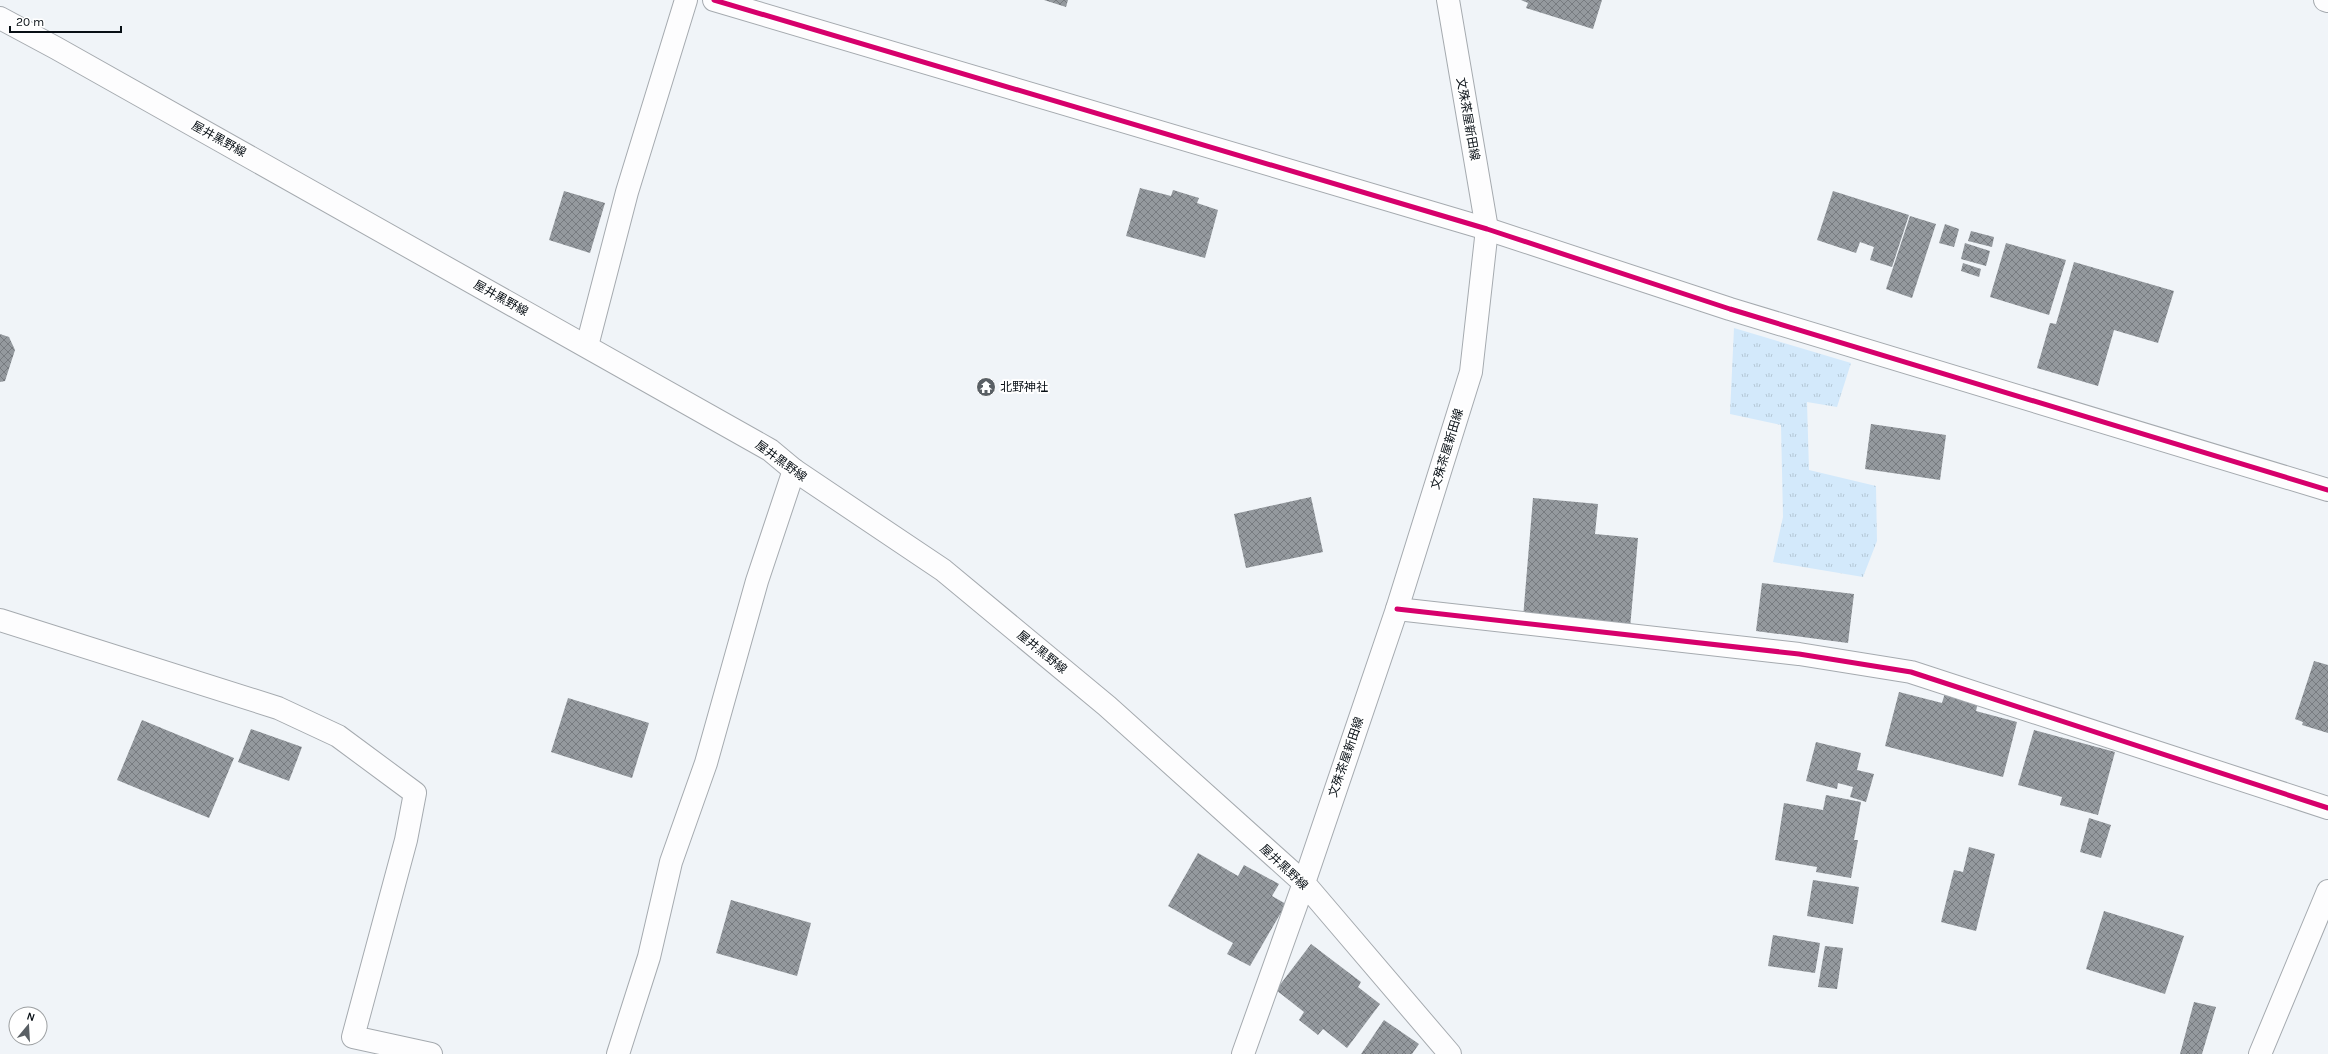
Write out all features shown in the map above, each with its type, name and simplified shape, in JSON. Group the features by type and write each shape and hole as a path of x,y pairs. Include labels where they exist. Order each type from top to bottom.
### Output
{"street":[{"path":"587,346 627,192 686,0"},
{"path":"714,0 1487,228 1730,309 2328,490"},
{"name":"文殊茶屋新田線","path":"1243,1054 1304,883 1397,609 1471,372 1487,228 1448,0"},
{"name":"屋井黒野線","path":"0,18 56,48 770,450 794,470 943,570 1107,706 1304,883 1450,1054"},
{"path":"618,1054 649,957 671,862 706,763 757,581 794,470"},
{"path":"1397,609 1799,654 1911,672 2328,808"},
{"path":"0,620 278,708 338,736 415,793 406,840 354,1037 431,1054"},
{"path":"2260,1054 2328,891"}],"green space":[{"path":"1734,328 1851,363 1837,407 1807,402 1809,470 1876,486 1877,541 1863,577 1773,562 1783,517 1781,425 1730,414"}],"building":[{"path":"1044,0 1068,0 1066,7"},
{"path":"1521,0 1602,0 1593,29 1526,8 1528,3"},
{"path":"1140,188 1171,196 1173,190 1199,198 1197,203 1218,210 1205,258 1126,236"},
{"path":"564,191 605,203 590,253 549,240"},
{"path":"1833,191 1909,215 1892,267 1870,260 1874,247 1860,242 1856,253 1817,240"},
{"path":"1910,216 1936,224 1912,298 1886,289"},
{"path":"1945,224 1959,229 1954,247 1939,243"},
{"path":"1971,231 1994,237 1992,247 1968,241"},
{"path":"1965,243 1990,251 1986,266 1961,259"},
{"path":"2006,243 2066,260 2049,315 1990,297"},
{"path":"2074,262 2174,291 2158,343 2114,330 2098,386 2037,368 2050,323 2056,324"},
{"path":"1963,263 1981,269 1979,277 1961,271"},
{"path":"0,334 9,337 15,350 5,381 0,382"},
{"path":"1871,424 1946,435 1940,480 1865,469"},
{"path":"1311,497 1323,552 1246,568 1234,514"},
{"path":"1533,498 1598,504 1595,534 1638,538 1630,628 1523,618"},
{"path":"1762,583 1854,594 1848,643 1756,631"},
{"path":"2314,661 2328,665 2328,733 2302,725 2303,722 2295,719"},
{"path":"1899,692 1942,703 1945,693 1978,702 1976,711 2017,722 2003,777 1885,746"},
{"path":"568,698 649,723 632,778 551,752"},
{"path":"142,720 234,758 209,818 117,780"},
{"path":"251,729 302,747 289,781 238,762"},
{"path":"2034,730 2115,752 2098,815 2060,805 2062,797 2018,785"},
{"path":"1816,742 1861,753 1857,770 1874,774 1866,802 1850,797 1853,787 1838,783 1837,789 1806,781"},
{"path":"1826,795 1861,802 1854,840 1858,840 1851,878 1816,872 1817,867 1775,860 1784,803 1823,810"},
{"path":"2089,818 2111,825 2101,858 2080,852"},
{"path":"1969,847 1995,854 1976,931 1941,922 1954,870 1963,872"},
{"path":"1198,853 1238,876 1244,865 1279,884 1272,896 1286,904 1250,966 1227,954 1233,943 1168,906"},
{"path":"1813,880 1859,887 1853,924 1807,916"},
{"path":"731,900 811,923 797,976 716,953"},
{"path":"2104,911 2184,936 2165,994 2086,969"},
{"path":"1773,935 1820,943 1815,973 1768,966"},
{"path":"1311,944 1361,982 1358,987 1380,1004 1347,1048 1323,1029 1318,1035 1299,1020 1304,1012 1276,990"},
{"path":"1825,946 1843,948 1837,989 1818,987"},
{"path":"2194,1002 2216,1007 2202,1054 2180,1054"},
{"path":"1384,1020 1419,1044 1412,1054 1361,1054"}],"cycle path":[{"path":"714,0 1487,229 1730,309 2328,490"},
{"path":"1397,609 1799,654 1911,672 2328,808"}],"place":[{"name":"北野神社","path":"986,387"}]}
